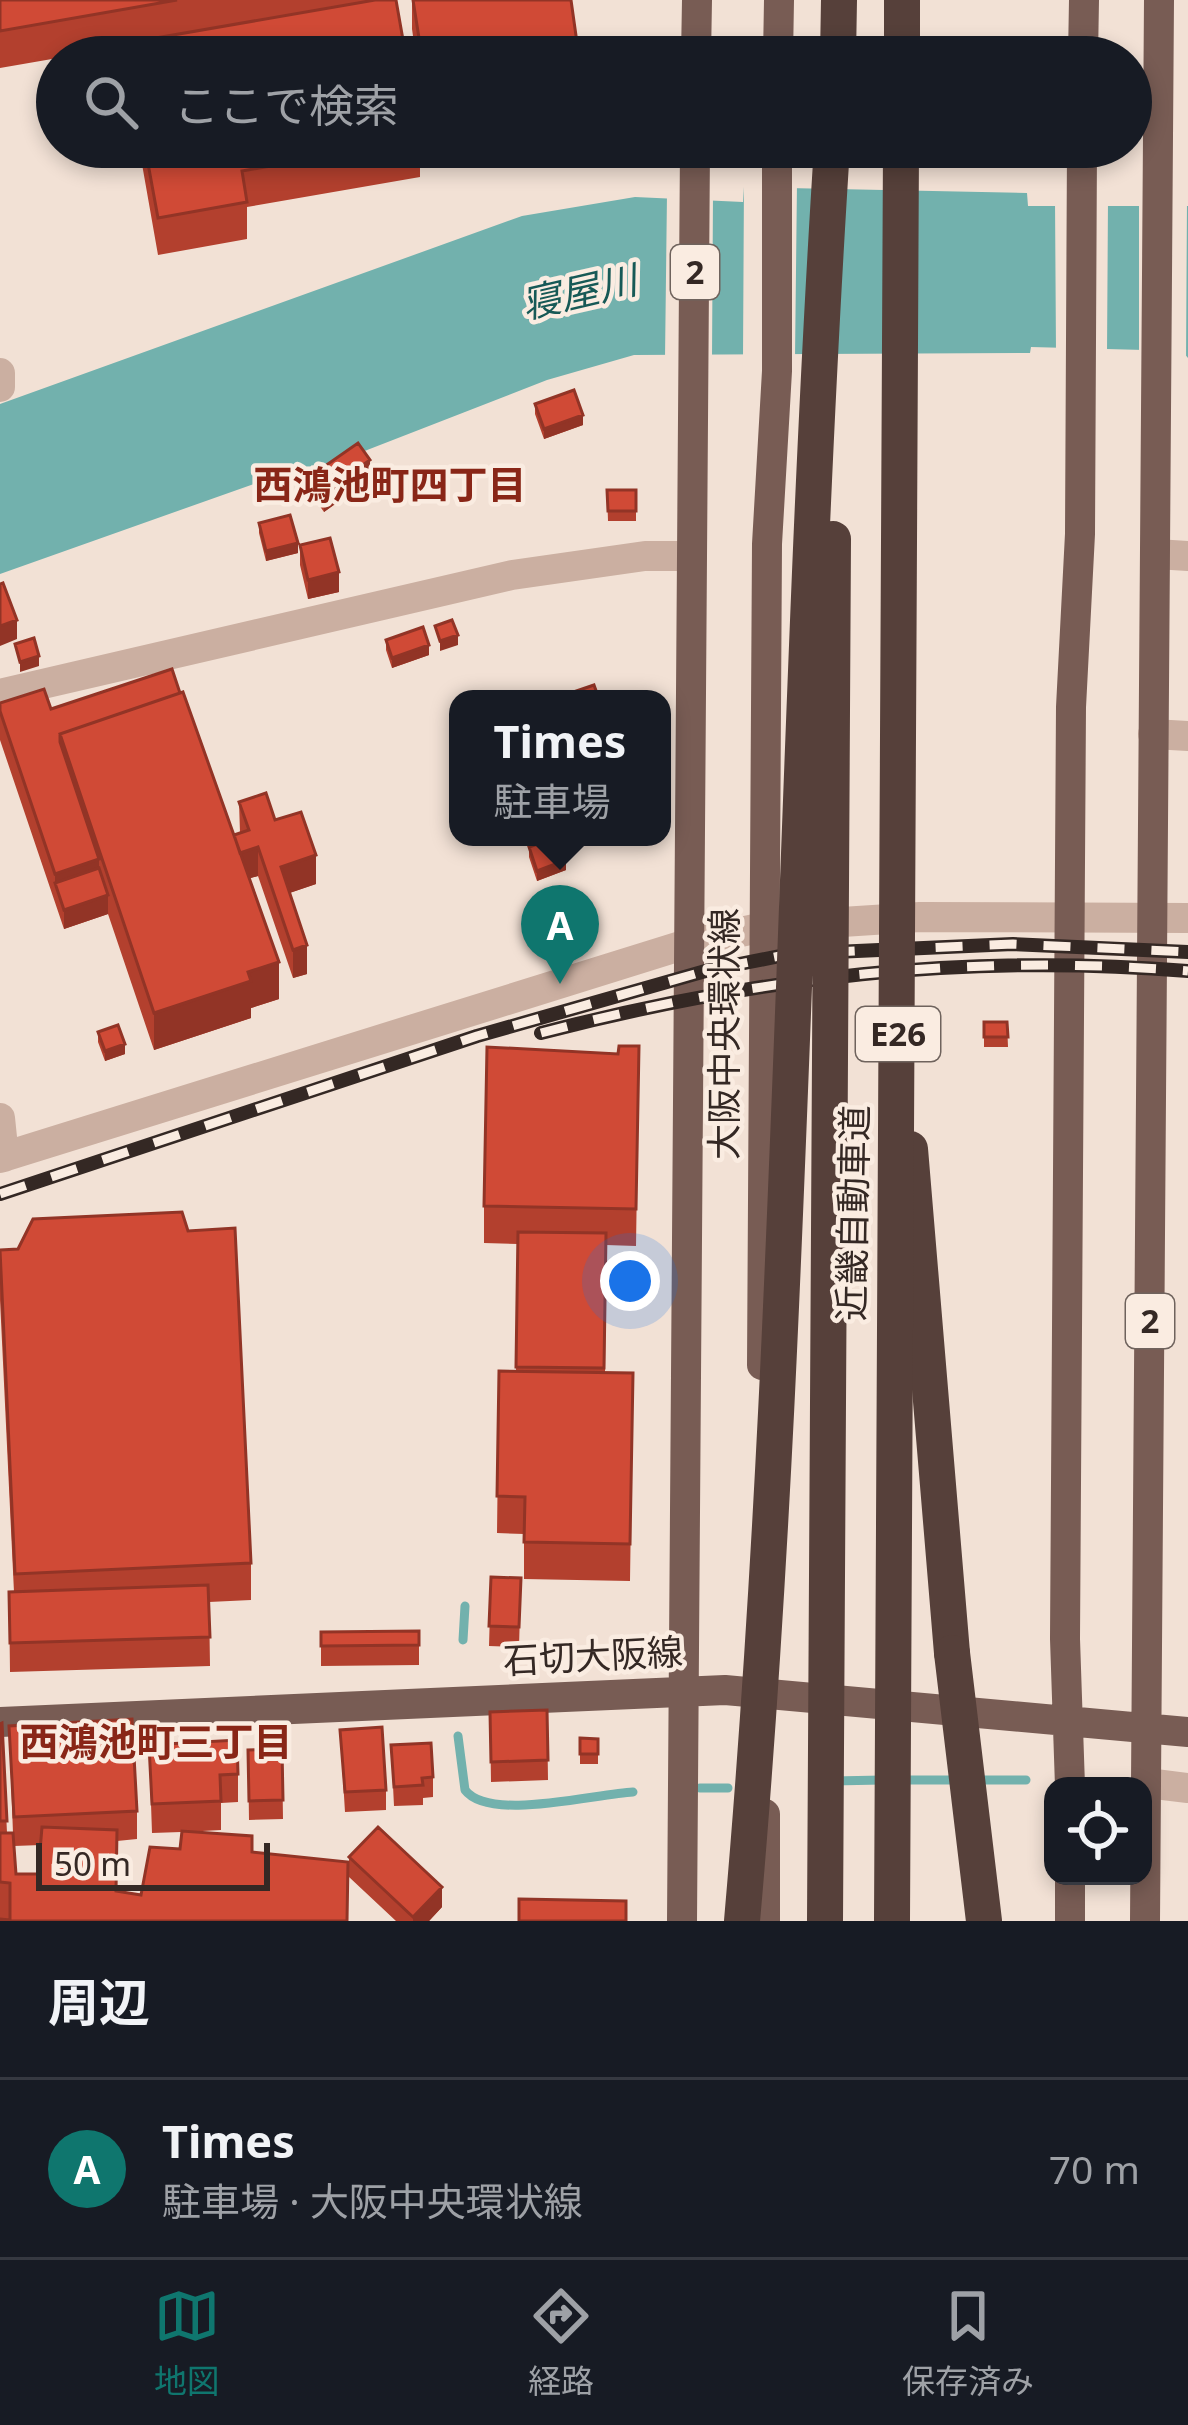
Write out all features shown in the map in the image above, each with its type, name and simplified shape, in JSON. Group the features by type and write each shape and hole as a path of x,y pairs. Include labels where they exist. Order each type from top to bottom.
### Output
{"highway":[{"path":"838,0 838,36"},
{"path":"902,0 902,36"},
{"path":"742,1921 769,1606 805,646 834,168"},
{"name":"近畿自動車道","path":"825,1921 835,168"},
{"name":"近畿自動車道","path":"892,1921 901,168"},
{"path":"898,1014 952,1654 985,1921"}],"main road":[{"path":"696,36 697,0"},
{"path":"778,36 779,0"},
{"path":"1083,36 1084,0"},
{"name":"2","path":"1147,1777 1159,4"},
{"name":"2","path":"682,1921 695,168"},
{"name":"大阪中央環状線","path":"765,1921 765,1690 760,1616 764,927 777,168"},
{"path":"1070,1777 1070,915 1082,168"},
{"name":"石切大阪線","path":"0,1722 765,1690 1188,1732"},
{"path":"1070,1885 1070,1921"},
{"name":"2","path":"1145,1921 1146,1885"}],"street":[{"path":"0,373 0,387"},
{"path":"1156,554 1188,556"},
{"path":"0,694 512,575 645,556 692,556"},
{"path":"1154,734 1188,736"},
{"path":"0,1118 2,1157 690,943 764,927 1070,915 1188,918"},
{"path":"1152,1783 1188,1787"}],"water":[{"name":"寝屋川","path":"744,187 1027,193 1028,206 1188,206 1188,358 1182,351 1031,347 1030,353 634,355 547,380 362,452 355,463 309,495 300,482 265,480 0,574 0,404 522,216 635,197 743,202"}],"pier":[{"path":"744,181 797,183 795,358 743,358"},
{"path":"667,194 713,195 712,358 665,359"},
{"path":"1055,200 1108,200 1107,354 1056,352"},
{"path":"1139,200 1187,200 1186,364 1177,356 1139,355"}],"building":[{"path":"0,0 177,0 0,31"},
{"path":"396,0 402,36 167,36"},
{"path":"413,0 571,0 576,36 419,36"},
{"path":"149,168 259,168 242,171 247,202 158,218"},
{"path":"574,390 583,415 544,429 535,404"},
{"path":"358,443 370,460 324,492 312,475"},
{"path":"607,490 636,490 636,511 608,511"},
{"path":"290,515 298,543 266,551 259,523"},
{"path":"330,538 339,572 308,580 300,545"},
{"path":"0,584 17,620 0,626"},
{"path":"452,620 458,635 440,641 435,626"},
{"path":"423,627 429,645 392,658 386,640"},
{"path":"34,638 39,656 20,662 15,644"},
{"path":"172,669 180,693 60,734 99,859 55,874 0,703 44,689 51,709"},
{"path":"183,692 279,962 248,972 251,981 154,1013 60,734"},
{"path":"266,793 275,820 301,812 316,855 281,867 307,945 293,950 258,847 240,853 234,835 249,830 239,802"},
{"path":"561,846 566,860 537,871 529,847"},
{"path":"99,868 108,895 64,910 55,883"},
{"path":"984,1022 1007,1022 1008,1037 984,1037"},
{"path":"118,1025 125,1044 105,1051 98,1032"},
{"path":"619,1046 639,1046 636,1209 484,1206 487,1047 618,1054"},
{"path":"182,1212 188,1231 235,1228 251,1563 15,1574 0,1250 18,1249 33,1219"},
{"path":"518,1232 606,1233 604,1368 516,1367"},
{"path":"499,1371 633,1373 630,1544 524,1542 525,1497 497,1496"},
{"path":"491,1577 521,1578 519,1627 489,1626"},
{"path":"208,1585 210,1637 10,1643 9,1592"},
{"path":"419,1631 419,1645 321,1646 321,1632"},
{"path":"547,1710 548,1760 491,1762 490,1712"},
{"path":"132,1719 137,1811 14,1817 9,1726"},
{"path":"2,1723 7,1821 0,1821"},
{"path":"382,1727 386,1790 345,1792 340,1730"},
{"path":"580,1738 598,1739 598,1754 580,1754"},
{"path":"237,1740 238,1774 220,1775 221,1801 152,1804 149,1745"},
{"path":"431,1743 433,1777 422,1778 423,1785 394,1787 391,1745"},
{"path":"282,1749 283,1800 249,1801 248,1750"},
{"path":"42,1827 117,1830 116,1891 141,1895 150,1847 180,1849 182,1831 252,1836 252,1852 348,1862 347,1921 0,1921 10,1920 10,1883 0,1882 0,1833 13,1833 16,1874 38,1874"},
{"path":"378,1827 442,1887 413,1917 349,1857"},
{"path":"519,1899 626,1901 626,1921 519,1921"}],"waterway":[{"path":"463,1640 465,1606"},
{"path":"458,1736 465,1790 478,1799 496,1804 543,1804 633,1792"},
{"path":"833,1781 882,1780"},
{"path":"899,1780 960,1780"},
{"path":"977,1780 1026,1780"},
{"path":"700,1788 728,1788"}],"railway":[{"path":"0,1194 477,1036 709,970 790,954 1013,944 1188,952"},
{"path":"541,1033 702,997 862,974 1023,965 1188,971"}],"place":[{"name":"Times","path":"560,984"}],"district":[{"name":"西鴻池町四丁目","path":"390,485"},
{"name":"西鴻池町三丁目","path":"156,1742"}]}
